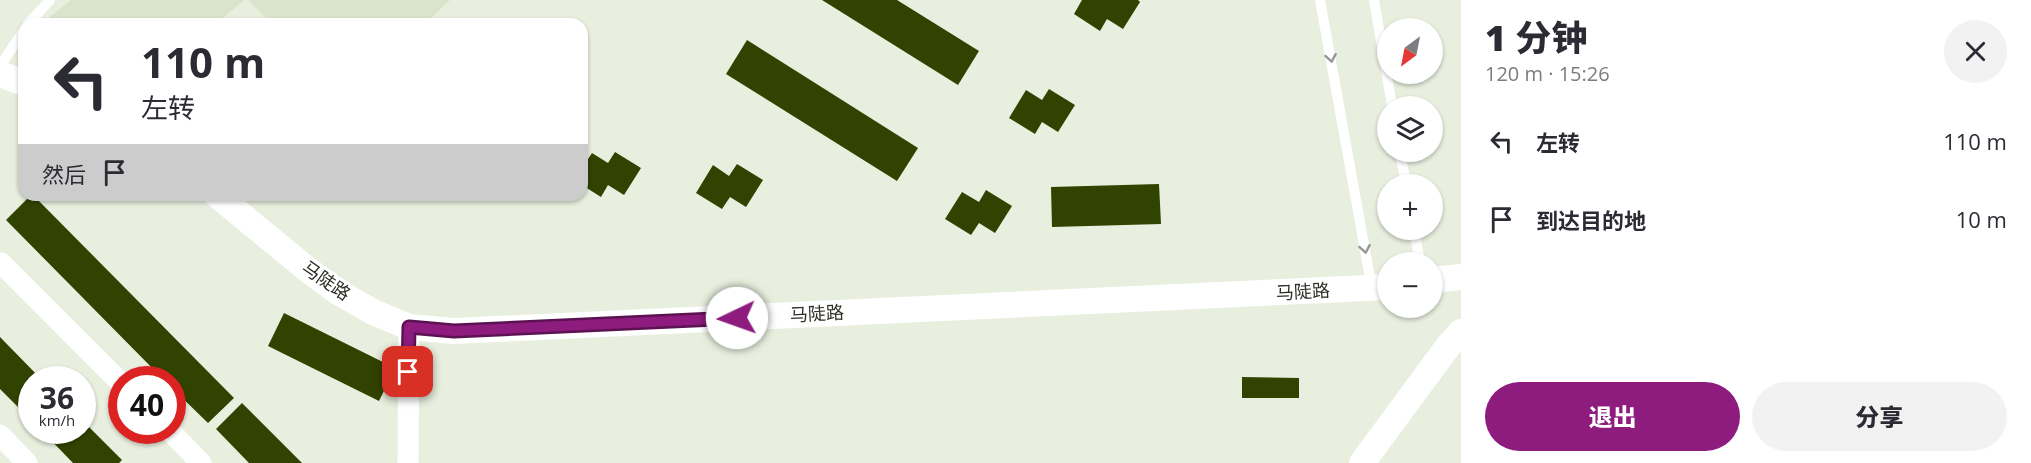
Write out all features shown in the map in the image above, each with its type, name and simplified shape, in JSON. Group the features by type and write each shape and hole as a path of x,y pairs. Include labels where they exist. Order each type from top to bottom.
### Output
{"street":[{"path":"0,74 18,81"},
{"name":"马陡路","path":"224,201 308,270 338,292 373,312 409,327 454,331 1377,288"},
{"path":"1,264 108,370"},
{"path":"1443,279 1461,277"},
{"path":"408,463 409,327"},
{"path":"1362,463 1461,332"},
{"path":"0,435 27,463"},
{"path":"183,444 201,463"}],"lane":[{"path":"34,18 50,0"},
{"path":"1320,0 1377,274"},
{"path":"1374,0 1390,96"},
{"path":"0,66 18,39"}],"shaded area":[{"path":"71,0 244,0 223,18 48,18"},
{"path":"248,0 450,0 431,18 266,18"}],"building":[{"path":"822,0 897,0 979,51 958,85"},
{"path":"1082,0 1138,0 1140,2 1123,29 1107,19 1100,31 1074,14"},
{"path":"747,40 918,148 897,181 726,74"},
{"path":"1049,89 1075,105 1058,132 1042,122 1035,134 1009,118 1026,90 1042,100"},
{"path":"615,152 641,168 624,195 608,185 601,197 588,189 588,159 592,153 608,163"},
{"path":"737,164 763,180 746,207 730,197 722,209 696,193 713,165 729,176"},
{"path":"1159,184 1161,224 1052,227 1051,187"},
{"path":"986,190 1012,206 995,233 979,223 971,235 945,219 962,192 979,202"},
{"path":"25,201 39,201 234,398 208,423 186,402 186,366 150,366 6,220"},
{"path":"284,313 395,368 379,401 268,346"},
{"path":"0,337 28,366 18,366 18,407 0,389"},
{"path":"1242,377 1299,378 1299,398 1242,398"},
{"path":"242,403 302,463 249,463 216,429"},
{"path":"96,434 122,460 119,463 73,463 55,444 96,444"}],"route":[{"path":"408,372 409,327 454,331 737,318"}]}
